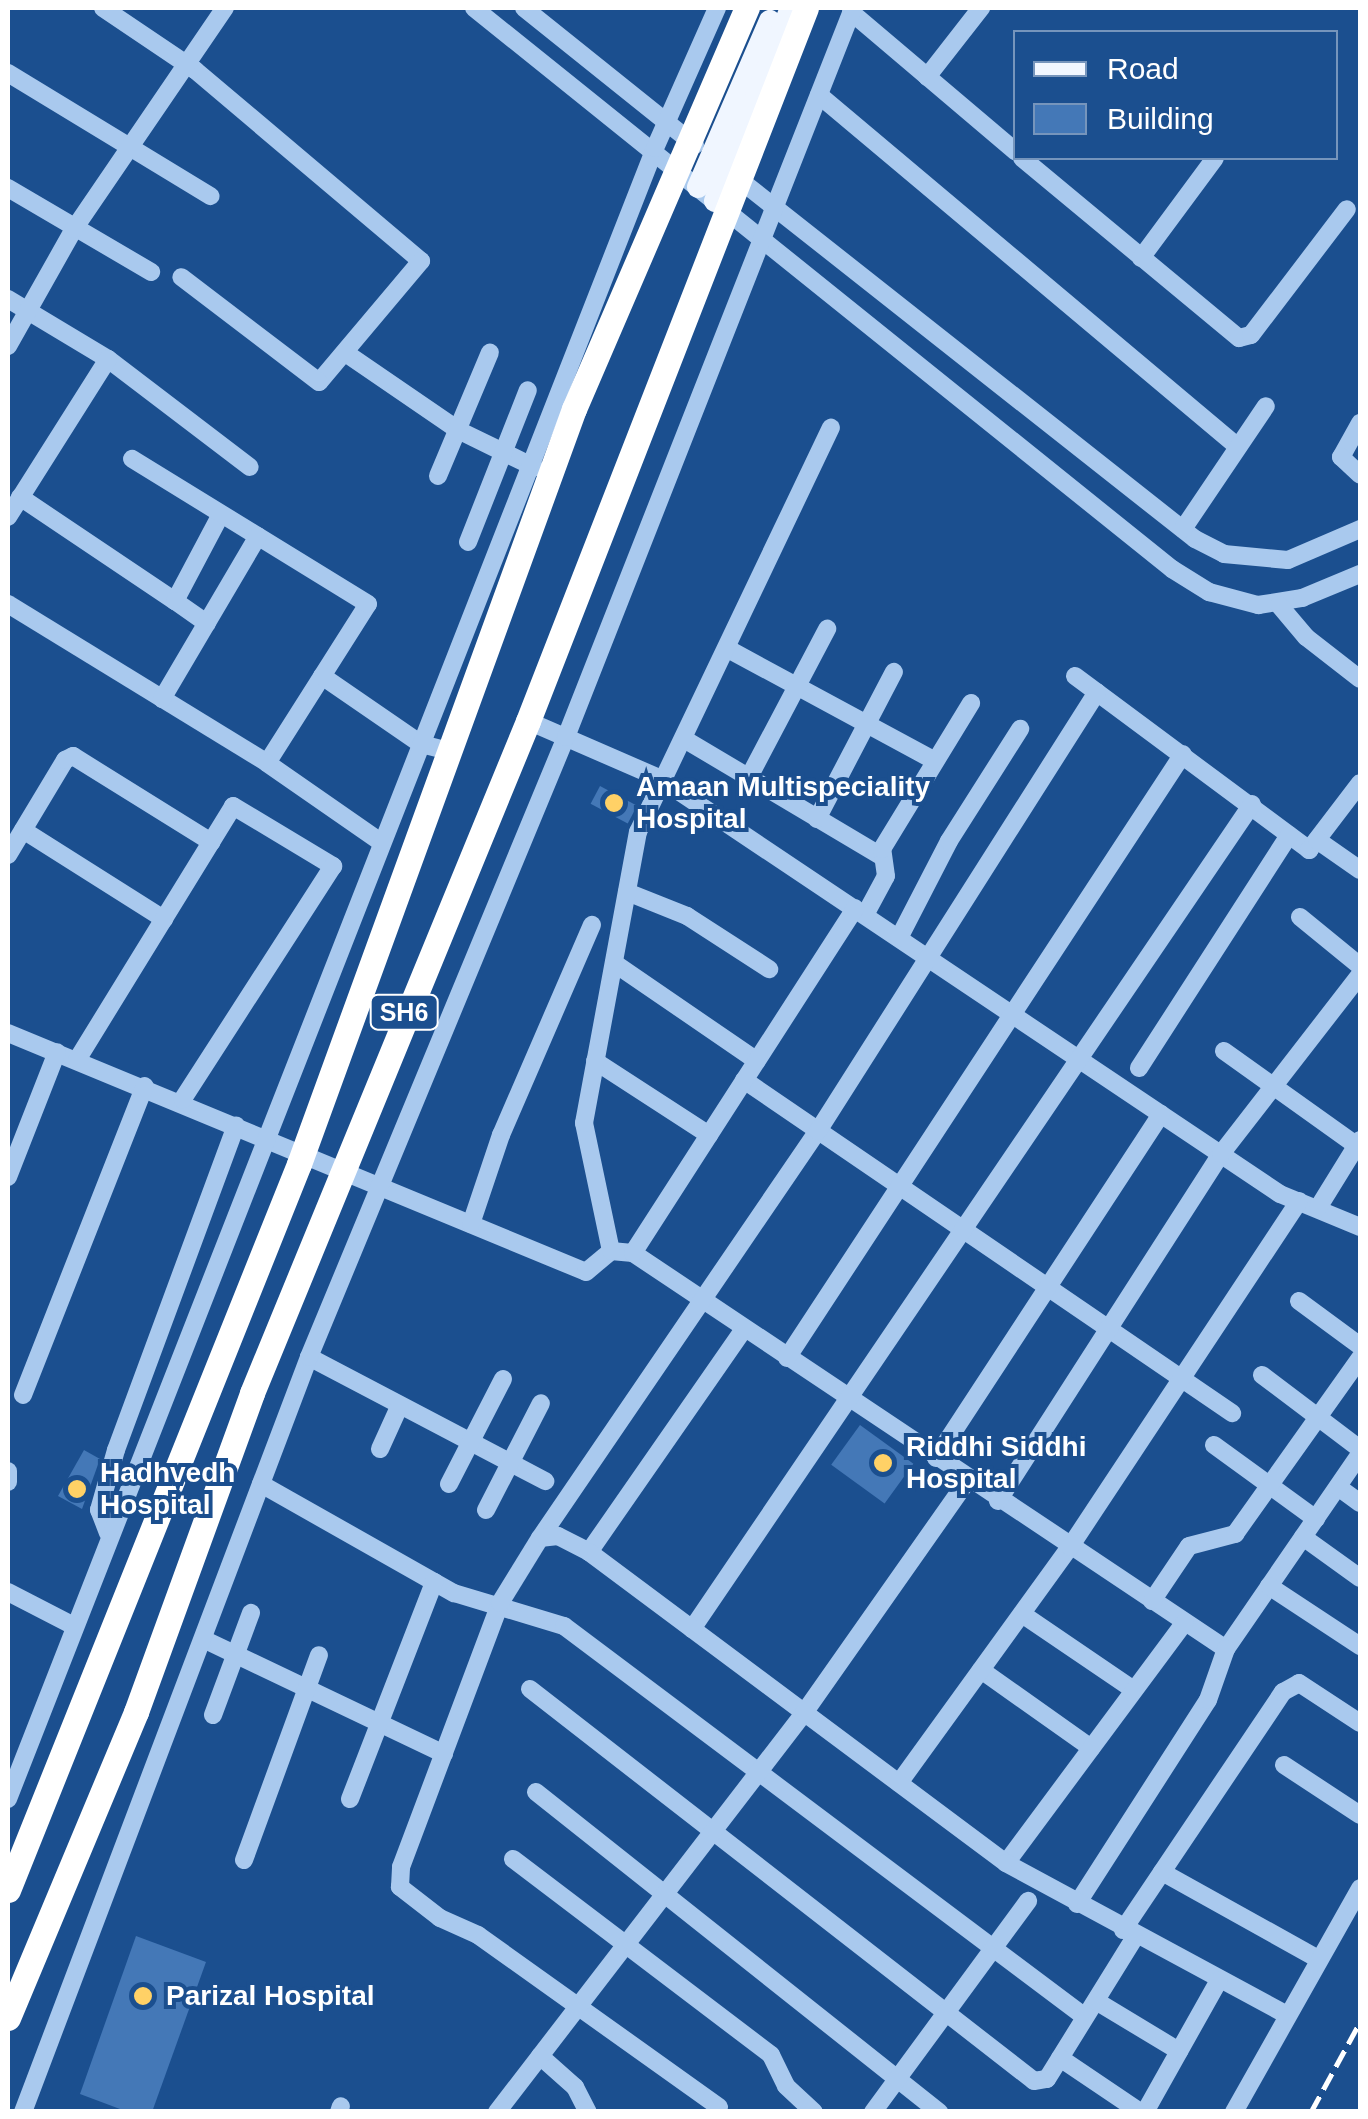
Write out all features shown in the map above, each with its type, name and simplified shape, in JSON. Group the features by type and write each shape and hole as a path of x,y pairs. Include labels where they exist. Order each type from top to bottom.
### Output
{"highway":[{"path":"8,1890 301,1155 452,752 574,409 705,193 718,163 747,8"},
{"name":"SH6","path":"8,2018 136,1712 340,1170 528,721 705,193 806,8"}],"main road":[{"path":"718,163 775,8"},
{"path":"718,163 791,8"}],"street":[{"path":"103,8 185,62 420,260 329,377 310,379 182,277"},
{"path":"8,346 74,229 225,8"},
{"path":"474,8 655,148 705,193 1172,569 1231,600 1279,605 1360,574"},
{"path":"524,8 1183,528 1224,554 1250,560 1320,552 1360,529"},
{"path":"8,1799 108,1533 534,467 655,148 717,8"},
{"path":"927,77 981,8"},
{"path":"21,2108 309,1357 384,1188 566,737 852,10 1013,149"},
{"path":"8,73 210,196"},
{"path":"819,95 1238,448"},
{"path":"1141,258 1214,160"},
{"path":"1033,161 1141,258 1239,338 1251,335 1347,210"},
{"path":"8,188 151,272"},
{"path":"8,299 108,359 250,467"},
{"path":"934,376 956,348"},
{"path":"438,476 490,352"},
{"path":"347,354 458,430 534,467"},
{"path":"8,517 108,359"},
{"path":"468,542 528,390"},
{"path":"1183,528 1266,406"},
{"path":"1360,423 1341,458 1360,475"},
{"path":"611,1250 584,1123 638,832 659,778 684,739 831,428"},
{"path":"132,459 368,604 267,763"},
{"path":"20,496 207,623"},
{"path":"175,601 222,514"},
{"path":"162,698 258,536"},
{"path":"8,604 267,763 382,843"},
{"path":"1279,605 1306,637 1360,679"},
{"path":"748,779 827,630"},
{"path":"728,649 935,761"},
{"path":"816,819 894,672"},
{"path":"322,676 421,744 452,752"},
{"path":"1075,676 1309,850 1360,783"},
{"path":"719,2107 578,2006 400,1887 500,1604 540,1538 818,1130 1097,692"},
{"path":"633,1254 744,1080 886,876 883,857 971,703"},
{"path":"528,721 659,778 1221,1154 1299,1201 1360,1226"},
{"path":"899,938 949,840 1020,729"},
{"path":"684,739 883,857"},
{"path":"787,1358 903,1189 1009,1012 1183,754"},
{"path":"8,855 73,756 211,842"},
{"path":"692,1630 1252,804"},
{"path":"77,1060 233,806 333,866 182,1100"},
{"path":"23,830 164,919"},
{"path":"1139,1068 1290,834"},
{"path":"1317,840 1360,870"},
{"path":"627,892 686,916 769,969"},
{"path":"1300,916 1360,966"},
{"path":"471,1224 501,1135 592,924"},
{"path":"614,963 757,1062"},
{"path":"998,1501 1221,1154 1360,975"},
{"path":"8,1033 182,1100 301,1155 586,1272 611,1250"},
{"path":"1224,1051 1359,1143 1318,1208"},
{"path":"8,1177 57,1052"},
{"path":"596,1061 709,1135"},
{"path":"744,1080 1232,1413"},
{"path":"23,1395 145,1086"},
{"path":"936,1458 1161,1114"},
{"path":"108,1533 99,1510 116,1450 236,1125"},
{"path":"899,1784 1070,1547 1299,1201"},
{"path":"611,1250 633,1254 998,1501 1226,1649"},
{"path":"1299,1301 1360,1346"},
{"path":"589,1552 744,1329"},
{"path":"309,1357 545,1481"},
{"path":"1152,1601 1189,1546 1226,1542 1360,1358"},
{"path":"1077,1904 1208,1700 1226,1649 1360,1451 1262,1375"},
{"path":"448,1484 503,1379"},
{"path":"486,1510 541,1402"},
{"path":"380,1448 400,1405"},
{"path":"1214,1444 1316,1519"},
{"path":"8,1472 8,1482"},
{"path":"497,2112 804,1713 968,1480"},
{"path":"261,1484 466,1599 500,1604 564,1626 993,1948 1090,2009 1179,2051"},
{"path":"1338,1486 1360,1504"},
{"path":"540,1538 558,1536 589,1552 1006,1863 1129,1934 1287,2015"},
{"path":"1303,1537 1360,1578"},
{"path":"350,1799 434,1582"},
{"path":"1269,1586 1360,1646"},
{"path":"8,1592 72,1625"},
{"path":"213,1715 252,1613"},
{"path":"1022,1614 1134,1690"},
{"path":"1006,1863 1185,1622"},
{"path":"202,1639 444,1754"},
{"path":"244,1860 319,1654"},
{"path":"981,1670 1091,1748"},
{"path":"530,1689 716,1828 1034,2081 1047,2079 1090,2009 1162,1872 1291,1686 1298,1684 1360,1723"},
{"path":"1284,1764 1360,1815"},
{"path":"536,1792 940,2112"},
{"path":"512,1859 771,2056 786,2086 814,2112"},
{"path":"1162,1872 1318,1959"},
{"path":"1234,2112 1360,1888"},
{"path":"873,2112 1028,1901"},
{"path":"1060,2058 1142,2112 1218,1980"},
{"path":"540,2056 575,2087 588,2112"}],"building":[{"path":"600,786 637,806 628,823 591,804"},
{"path":"860,1425 913,1464 885,1503 831,1465"},
{"path":"84,1450 100,1459 82,1509 58,1496"},
{"path":"136,1936 206,1962 152,2112 128,2112 80,2094"}],"railway":[{"path":"1311,2112 1360,2022"}],"place":[{"name":"Amaan Multispeciality Hospital","path":"614,803"},
{"name":"Riddhi Siddhi Hospital","path":"883,1463"},
{"name":"Hadhvedh Hospital","path":"77,1489"},
{"name":"Parizal Hospital","path":"143,1996"}]}
